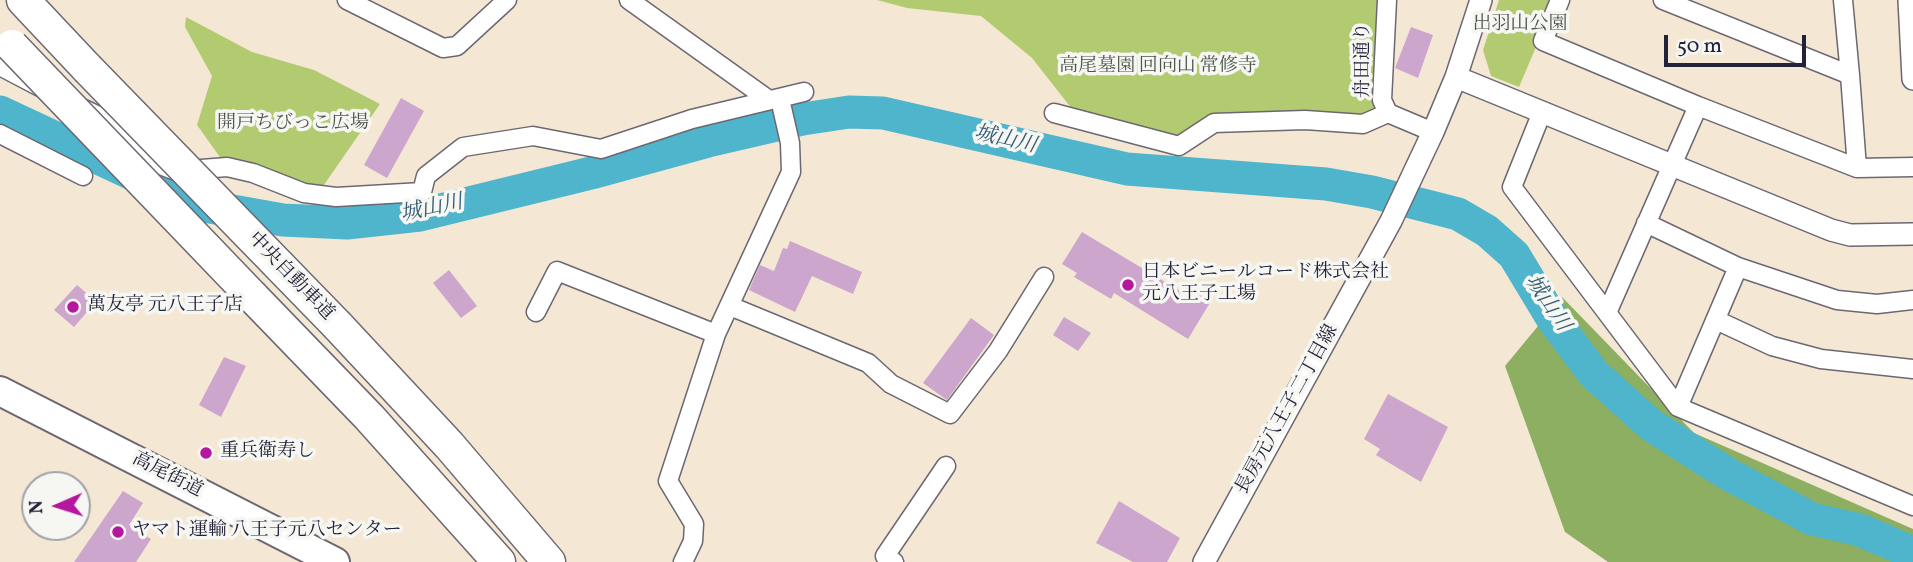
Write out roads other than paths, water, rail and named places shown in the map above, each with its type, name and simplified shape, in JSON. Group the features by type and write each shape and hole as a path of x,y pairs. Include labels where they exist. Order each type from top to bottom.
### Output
{"highway":[{"name":"中央自動車道","path":"23,0 338,326 449,445 549,562"},
{"name":"中央自動車道","path":"4,48 369,417 499,562"}],"main road":[{"name":"高尾街道","path":"0,391 327,560"}],"street":[{"path":"347,0 443,48 457,46 506,0"},
{"path":"629,0 776,101 790,143 791,172 716,334 668,481 694,524 694,541 683,562"},
{"name":"舟田通り","path":"1387,0 1382,100 1388,113 1433,132"},
{"path":"1433,132 1456,77 1481,0"},
{"path":"1560,0 1543,41 1698,106 1857,168 1913,167"},
{"path":"1663,0 1850,75"},
{"path":"1843,0 1857,168"},
{"path":"1909,0 1913,79"},
{"path":"4,48 109,121 153,162 176,172 227,167 253,173 304,193 336,197 422,192 426,176 463,147 533,136 601,149 692,119 776,101 804,92"},
{"path":"1456,77 1830,230 1850,235 1913,234"},
{"path":"1607,313 1698,106"},
{"path":"1542,112 1513,187 1678,407 1913,506"},
{"path":"1054,113 1178,146 1214,123 1305,120 1363,124 1388,113"},
{"name":"長房元八王子二丁目線","path":"1204,562 1391,221 1433,132"},
{"path":"0,134 83,176"},
{"path":"1646,223 1738,267 1837,300 1877,304 1913,300"},
{"path":"1678,407 1738,267"},
{"path":"536,313 557,271 716,334"},
{"path":"730,306 868,363 891,383 950,414 998,351 1044,277"},
{"path":"1716,320 1772,346 1821,359 1913,369"},
{"path":"894,562 885,556 946,467"}],"waterway":[{"name":"城山川","path":"0,112 171,192 210,207 283,220 347,223 420,215 708,141 803,119 849,112 883,113 1127,169 1326,184 1372,192 1458,214 1487,231 1514,255 1552,318 1594,374 1651,425 1728,474 1812,519 1860,530 1913,553"}],"place":[{"name":"日本ビニールコード株式会社 元八王子工場","path":"1128,285"},
{"name":"萬友亭 元八王子店","path":"73,307"},
{"name":"重兵衛寿し","path":"206,453"},
{"name":"ヤマト運輸 八王子元八センター","path":"118,532"}],"park label":[{"name":"出羽山公園","path":"1520,26"},
{"name":"高尾墓園 回向山 常修寺","path":"1158,68"},
{"name":"開戸ちびっこ広場","path":"293,125"}]}
